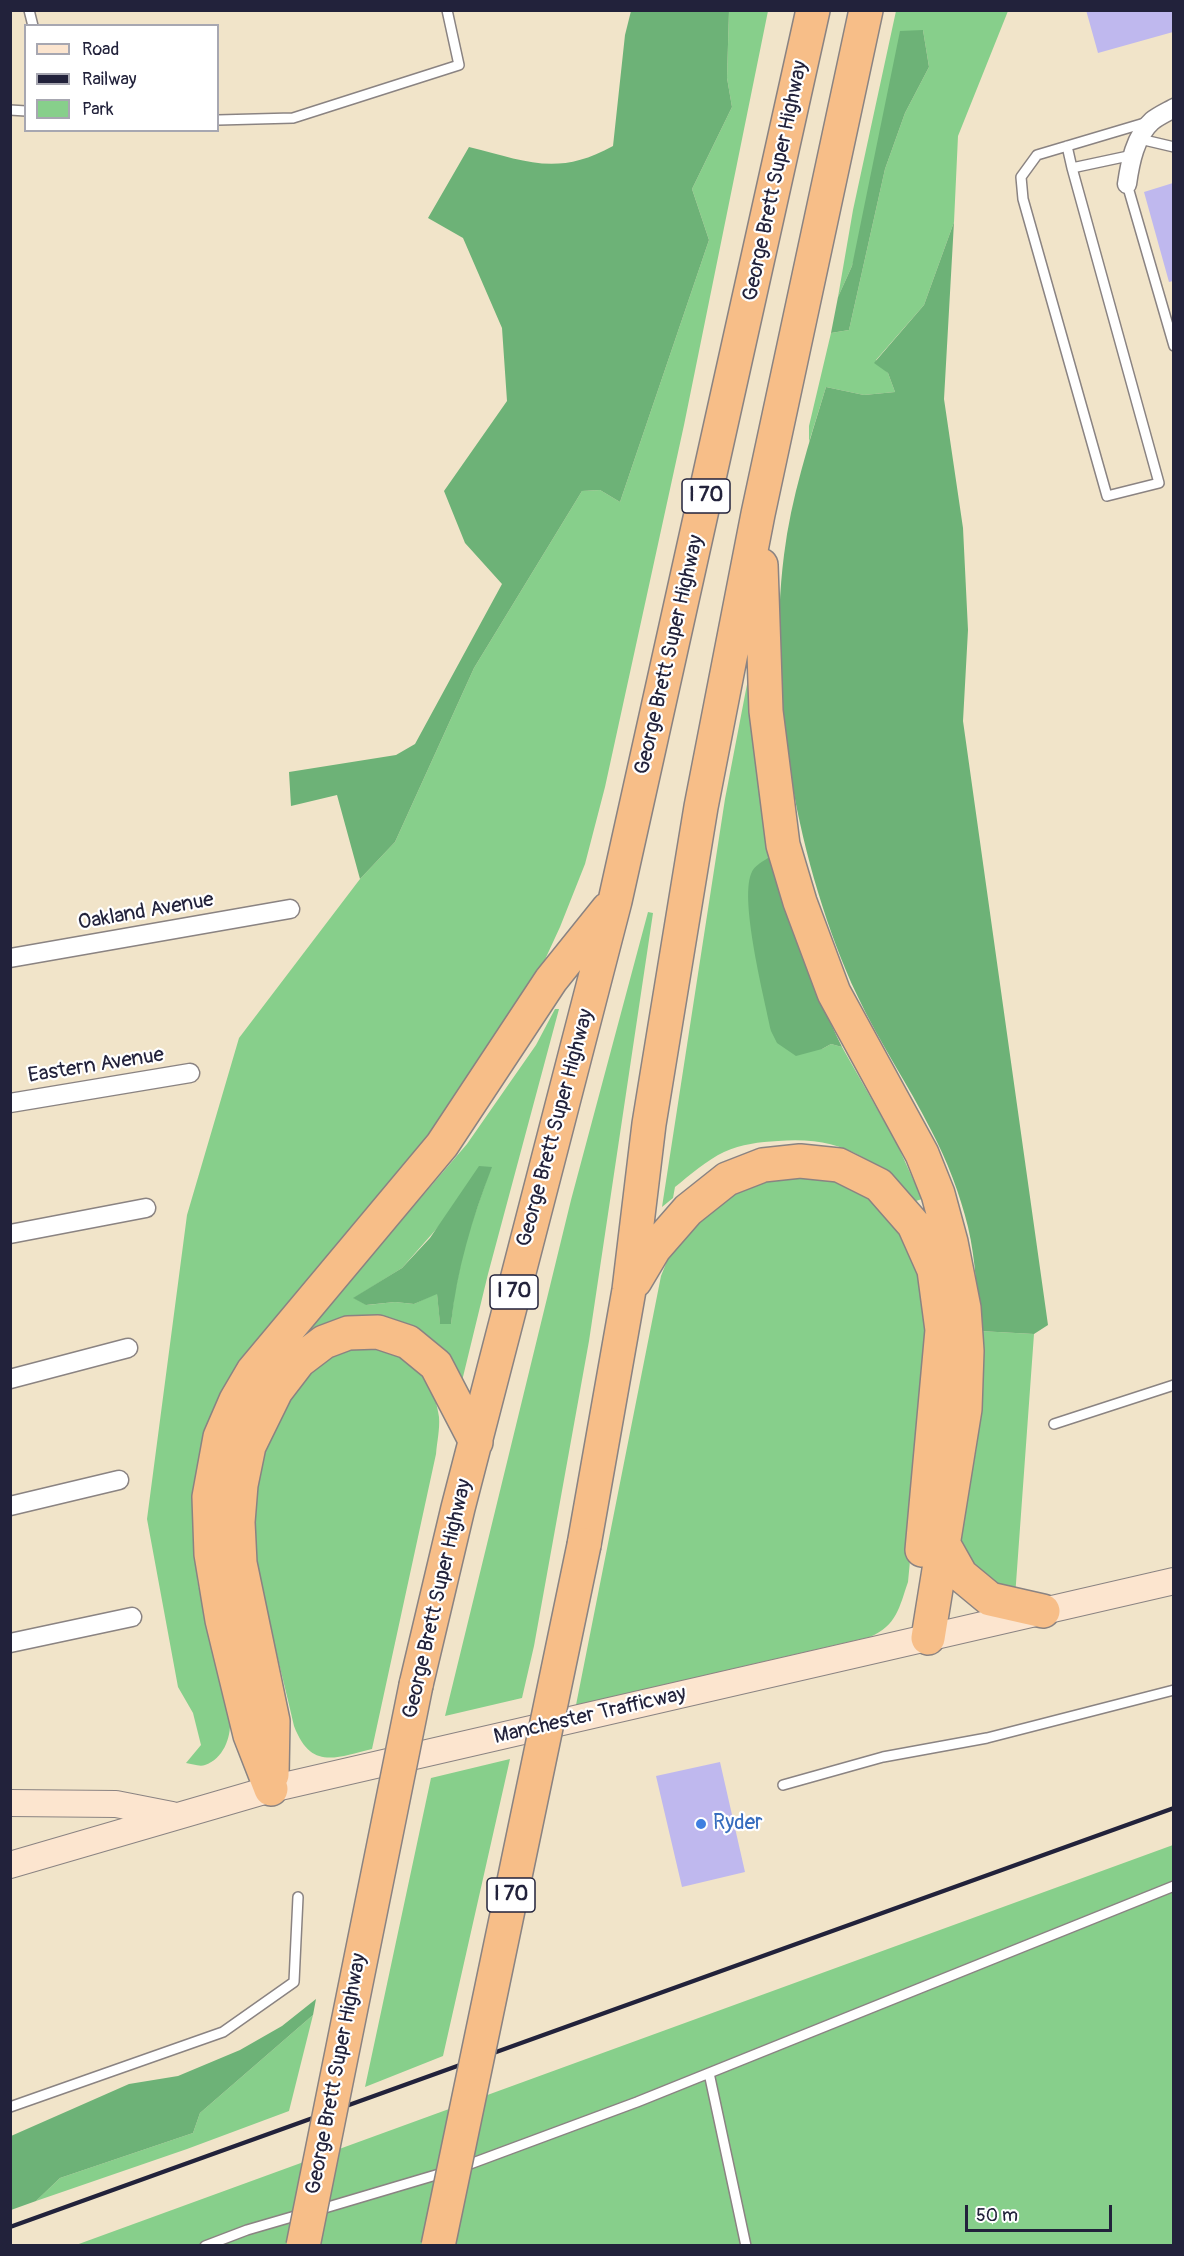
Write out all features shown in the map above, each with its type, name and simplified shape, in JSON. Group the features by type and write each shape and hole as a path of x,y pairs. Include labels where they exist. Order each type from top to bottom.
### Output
{"highway":[{"path":"793,10 797,90"},
{"name":"George Brett Super Highway","path":"303,2246 416,1685 458,1508 615,901 813,10"},
{"name":"I 70","path":"438,2246 584,1545 629,1290 649,1124 699,819 758,514 866,10"},
{"path":"758,514 766,711 783,845 800,903 834,993 922,1154 938,1194 951,1242 964,1308 967,1351 965,1409 928,1638"},
{"path":"272,1789 250,1735 222,1620 211,1554 209,1497 220,1437 253,1371 442,1145 551,980 615,901"},
{"path":"629,1290 654,1249 688,1210 727,1179 763,1165 800,1161 839,1165 879,1185 914,1225 934,1270 942,1330 920,1565 928,1638"},
{"path":"272,1789 273,1721 240,1563 237,1522 241,1485 249,1446 276,1391 299,1361 324,1342 348,1333 378,1332 408,1342 436,1365 476,1442"},
{"path":"943,1543 962,1575 990,1599 1043,1611"}],"main road":[{"name":"Manchester Trafficway","path":"10,1865 272,1789 1173,1581"},
{"path":"10,1803 116,1804 176,1815"}],"street":[{"path":"1127,184 1130,162 1136,147 1152,121 1173,108"},
{"name":"Oakland Avenue","path":"10,958 290,909"},
{"name":"Eastern Avenue","path":"10,1103 190,1073"},
{"path":"10,1234 146,1208"},
{"path":"10,1379 128,1348"},
{"path":"10,1506 119,1480"},
{"path":"10,1643 132,1617"}],"lane":[{"path":"219,120 293,118 459,65 447,10"},
{"path":"1067,146 1159,483 1107,496 1023,199 1022,177 1037,155 1067,146 1152,121"},
{"path":"1072,168 1136,147 1173,147"},
{"path":"1127,184 1173,346"},
{"path":"1054,1424 1173,1385"},
{"path":"783,1785 883,1757 987,1738 1173,1690"},
{"path":"205,2246 247,2230 454,2170 709,2073 1173,1886"},
{"path":"10,2107 222,2032 294,1982 298,1897"},
{"path":"709,2073 746,2246"}],"green space":[{"path":"631,11 729,11 727,78 732,107 692,189 709,240 620,502 600,490 582,491 474,668 395,842 360,879 337,795 291,806 289,772 396,755 415,744 502,584 465,543 444,491 507,401 502,328 463,238 428,218 469,147 525,161 558,164 593,156 613,146 625,35"},
{"path":"729,11 768,11 684,425 605,787 585,864 536,979 194,1504 193,1541 198,1584 230,1728 225,1747 217,1758 203,1766 186,1763 201,1745 193,1713 178,1687 147,1519 187,1215 239,1038 360,879 395,842 474,668 582,491 600,490 620,502 709,240 692,189 732,107 727,78"},
{"path":"896,11 1008,11 958,136 954,222 924,305 876,360 888,373 895,392 864,395 826,387 809,442 809,426 831,333 849,330 885,169 905,113 929,67 923,30 852,266 838,297 853,210"},
{"path":"923,30 929,67 905,113 885,169 849,330 831,333 838,297 852,266 900,31"},
{"path":"954,222 944,399 963,528 968,630 963,721 1048,1325 1034,1334 979,1331 971,1240 953,1177 922,1113 857,995 836,945 803,837 784,722 780,665 780,609 784,555 801,471 826,387 864,395 895,392 888,373 874,363 924,305"},
{"path":"749,674 771,856 822,1049 831,1044 842,1047 897,1144 922,1199 916,1201 885,1173 854,1153 838,1146 800,1140 757,1143 724,1152 705,1163 675,1187 673,1198 662,1207 725,799"},
{"path":"771,856 785,906 802,953 820,1000 842,1047 831,1044 822,1049 796,1056 777,1043 771,1031 754,950 748,906 748,887 754,868"},
{"path":"648,912 653,913 589,1341 534,1646 522,1698 445,1716 571,1200"},
{"path":"555,1009 559,1009 488,1274 462,1381 449,1362 324,1326 312,1330 297,1342 467,1144 536,1045","holes":["491,1167 465,1243 454,1296 451,1324 440,1323 437,1293 414,1304 395,1302 367,1305 354,1298 402,1268"]},
{"path":"479,1166 492,1167 466,1244 451,1324 440,1324 437,1294 414,1304 395,1302 366,1305 353,1298 402,1268 430,1238"},
{"path":"807,1170 867,1193 893,1214 927,1274 930,1348 908,1582 896,1615 886,1627 870,1637 576,1705 661,1276 675,1241 746,1180"},
{"path":"979,1331 1034,1334 1015,1597 961,1558 960,1507 976,1452"},
{"path":"361,1347 393,1351 402,1355 416,1367 427,1382 435,1399 439,1431 436,1454 372,1749 326,1757 316,1755 308,1749 294,1726 259,1572 254,1539 253,1506 259,1469 266,1448 290,1397 306,1376 324,1360 347,1350"},
{"path":"510,1759 443,2056 365,2087 431,1778"},
{"path":"1173,1845 1173,2245 76,2245"},
{"path":"316,1999 313,2015 200,2113 193,2133 60,2178 36,2201 11,2210 11,2136 129,2084 178,2076 240,2050 282,2026"},
{"path":"313,2015 289,2111 36,2201 60,2178 193,2133 200,2113"}],"building":[{"path":"1086,10 1173,10 1173,32 1098,53"},
{"path":"1173,183 1173,281 1169,282 1144,192"},
{"name":"Ryder","path":"720,1762 745,1872 682,1887 656,1776"}],"railway":[{"path":"10,2227 1174,1808"}],"place":[{"name":"Ryder","path":"701,1824"}]}
